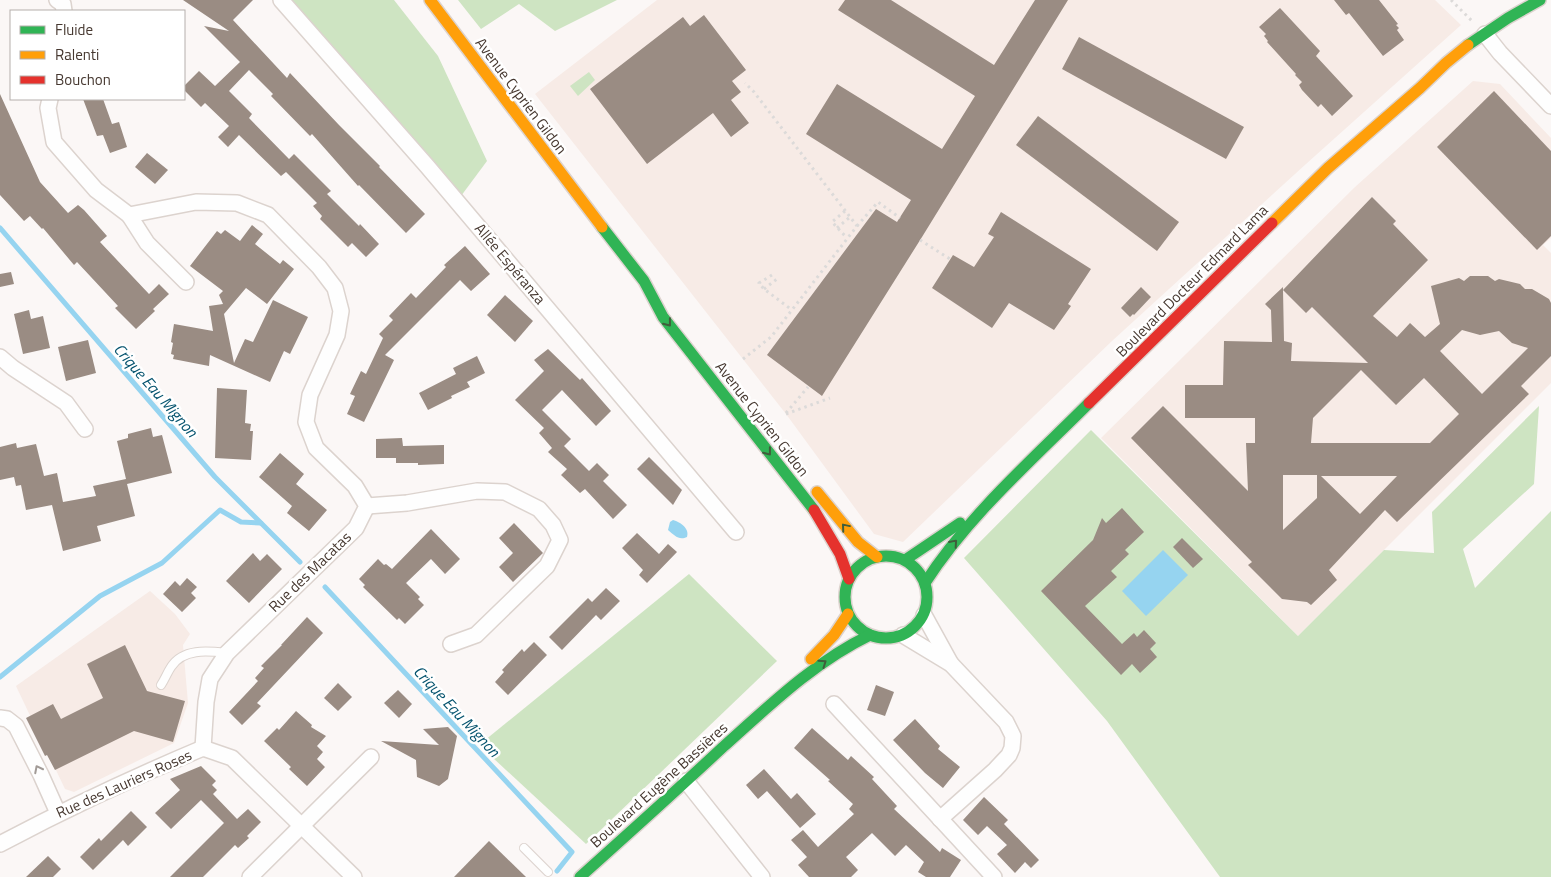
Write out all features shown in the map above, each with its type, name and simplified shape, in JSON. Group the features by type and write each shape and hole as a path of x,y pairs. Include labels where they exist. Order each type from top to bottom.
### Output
{"street":[{"path":"57,0 63,4 64,10"},
{"name":"Allée Espéranza","path":"281,0 427,166 736,532"},
{"name":"Avenue Cyprien Gildon","path":"430,0 644,282 663,317 813,509 840,554 849,579"},
{"name":"Boulevard Docteur Edmard Lama","path":"925,582 941,558 991,500 1328,168 1420,88 1432,74 1488,37 1522,10 1540,0"},
{"name":"Boulevard Docteur Edmard Lama","path":"1488,37 1551,3"},
{"path":"1488,37 1547,101"},
{"path":"50,100 48,108 54,142 96,190 129,215 147,244 186,282"},
{"path":"129,215 196,202 237,203 268,216 319,268 335,288 341,311 337,335 310,395 306,422 316,448 355,486 367,506 407,503 477,490 505,492 539,509 553,525 560,540 546,566 476,635 451,644"},
{"name":"Avenue Cyprien Gildon","path":"644,282 670,306"},
{"path":"0,357 13,368 66,403 85,429"},
{"name":"Avenue Cyprien Gildon","path":"812,486 858,542 877,557"},
{"name":"Boulevard Docteur Edmard Lama","path":"905,560 991,500"},
{"name":"Rue des Macatas","path":"203,748 206,702 210,678 227,653 356,528 367,506"},
{"path":"877,557 895,557 905,560 914,566 925,582 927,599 924,615 918,624 903,635 889,639 870,636 858,628 848,614 845,604 845,594 849,579 858,566 867,560 877,557"},
{"name":"Boulevard Eugène Bassières","path":"758,716 834,635 848,614"},
{"path":"924,615 951,664 1006,722 1013,740 1012,748 1008,755 995,770 940,818"},
{"path":"903,635 951,664"},
{"name":"Boulevard Eugène Bassières","path":"580,877 758,716 814,669 847,646 870,636"},
{"path":"834,704 994,877"},
{"path":"0,718 7,719 16,726 58,813"},
{"name":"Rue des Lauriers Roses","path":"0,844 58,813 143,773 203,748 232,758 354,877"},
{"path":"250,877 371,757"},
{"path":"686,781 762,877"}],"lane":[{"path":"162,685 172,666 180,658 193,652 227,653"},
{"path":"524,848 548,875"}],"path":[{"path":"1451,0 1488,37"},
{"path":"745,83 754,92 857,226"},
{"path":"743,359 771,337 847,238 878,202 900,218"},
{"path":"845,211 832,222 847,238"},
{"path":"837,228 850,217"},
{"path":"920,240 950,259"},
{"path":"772,275 759,283 792,310"},
{"path":"764,289 777,279"},
{"path":"808,387 786,414 830,398"}],"shaded area":[{"path":"657,0 1435,0 1461,25 1112,341 903,542 874,534 786,414 535,94"},
{"path":"1473,81 1500,84 1551,138 1551,238 1543,245 1551,253 1551,383 1298,636 1101,438 1355,187"},
{"path":"150,591 175,614 190,634 183,645 188,703 174,743 74,792 65,789 16,686"}],"green space":[{"path":"289,0 394,0 438,56 487,161 461,196"},
{"path":"458,0 617,0 555,31 519,4 481,29"},
{"path":"589,72 595,80 578,96 570,86"},
{"path":"1539,406 1534,484 1463,549 1475,588 1551,511 1551,877 1220,877 1107,721 964,558 1091,430 1298,636 1384,550 1434,553 1432,512"},
{"path":"689,574 777,661 586,844 479,745"}],"water":[{"path":"673,520 684,526 688,534 687,537 679,538 668,530 670,522"},
{"path":"1163,550 1188,575 1146,616 1122,591"}],"building":[{"path":"183,0 253,0 233,20 287,78 290,73 425,214 406,233 358,186 312,134 310,136 271,96 273,94 249,70 229,91 252,114 249,118 289,159 294,154 331,191 327,194 379,244 366,257 352,243 348,247 320,219 322,216 313,206 317,203 286,172 281,176 239,135 228,147 218,137 229,126 205,103 201,107 185,91 185,85 199,71 215,86 240,62 204,26 229,31"},
{"path":"845,0 891,0 994,65 1035,0 1068,0 822,396 767,355 876,209 897,222 911,200 806,134 837,84 942,149 975,96 838,10"},
{"path":"1334,0 1379,0 1398,24 1396,25 1399,28 1397,30 1404,40 1383,56 1349,13 1346,15"},
{"path":"1280,8 1320,51 1316,56 1353,96 1332,116 1321,104 1318,107 1302,90 1299,85 1302,82 1267,42 1264,36 1266,34 1259,27"},
{"path":"704,15 746,70 732,81 741,92 731,100 749,123 731,137 713,113 647,164 590,89 683,17 690,26"},
{"path":"1079,37 1244,127 1226,159 1062,69"},
{"path":"1494,91 1551,151 1551,236 1537,250 1437,147"},
{"path":"0,94 40,182 68,213 78,205 84,210 107,236 100,242 149,294 159,284 169,294 136,329 115,308 118,306 77,262 74,265 43,228 30,216 24,221 0,195"},
{"path":"83,100 103,100 112,124 119,122 127,147 110,153 103,135 97,136"},
{"path":"1038,116 1179,222 1157,251 1016,145"},
{"path":"147,153 168,170 155,184 135,167"},
{"path":"1372,197 1396,221 1393,224 1428,260 1373,316 1397,337 1410,323 1425,337 1440,324 1431,286 1459,278 1464,281 1470,276 1488,276 1495,281 1499,279 1520,284 1525,289 1532,289 1549,299 1551,303 1551,356 1521,386 1529,394 1397,522 1385,510 1329,570 1337,580 1311,605 1307,602 1282,599 1248,565 1252,562 1131,438 1163,406 1248,491 1246,443 1255,443 1255,418 1185,418 1185,385 1223,385 1224,341 1272,342 1271,310 1265,304 1283,287 1283,290","holes":["1283,290 1306,313 1312,307 1368,363 1291,361 1292,343 1284,341","1462,330 1480,335 1499,331 1512,343 1528,348 1482,394 1440,351","1361,370 1396,405 1424,378 1459,414 1430,443 1311,443 1313,418","1283,475 1317,475 1317,498 1283,530","1321,476 1397,476 1360,514"]},
{"path":"1001,212 1091,269 1068,304 1071,306 1054,330 1009,303 992,328 932,288 953,255 974,267 994,237 988,234"},
{"path":"252,225 263,234 255,244 280,264 283,260 294,269 267,304 246,288 224,314 234,363 245,339 253,342 273,300 308,317 290,354 284,351 270,382 210,355 209,366 173,359 174,355 171,354 174,324 213,331 209,306 223,304 219,295 223,291 190,266 217,231 221,234 225,230 240,241"},
{"path":"465,246 490,274 471,291 460,280 385,355 394,360 364,422 347,414 355,396 350,394 361,371 366,374 383,338 379,334 393,320 389,316 411,293 416,298 446,267 444,265"},
{"path":"11,272 14,284 0,287 0,274"},
{"path":"1141,287 1151,297 1130,317 1121,308"},
{"path":"505,295 533,321 515,342 487,315"},
{"path":"29,310 31,319 43,316 50,348 23,354 14,314"},
{"path":"88,340 96,373 66,381 58,347"},
{"path":"548,349 580,380 582,378 611,411 596,426 562,390 542,410 571,439 564,446 589,471 597,463 609,475 603,481 627,505 613,519 585,489 580,493 561,475 567,469 548,452 552,448 539,433 544,428 515,400 544,371 534,360"},
{"path":"477,356 485,373 467,382 470,387 428,410 419,393 456,374 453,368"},
{"path":"217,388 247,390 245,423 251,424 250,431 253,431 251,460 215,458"},
{"path":"151,428 153,437 162,435 172,473 127,484 135,516 97,526 101,541 63,551 52,505 26,510 21,485 16,486 14,477 0,480 0,447 16,443 17,448 36,444 44,476 57,473 63,502 96,496 93,486 126,479 117,441 128,438 128,434"},
{"path":"402,438 403,446 444,445 444,464 418,465 418,463 396,463 396,458 376,458 376,439"},
{"path":"280,453 304,474 296,484 327,510 309,531 287,513 292,506 259,477"},
{"path":"649,457 682,490 673,505 637,469"},
{"path":"1122,508 1144,532 1125,550 1129,554 1111,571 1117,577 1085,606 1122,644 1134,633 1137,637 1144,630 1156,643 1150,649 1157,657 1140,673 1132,664 1121,675 1041,591 1093,540 1102,518 1106,523"},
{"path":"514,523 543,553 513,582 499,567 513,553 499,538"},
{"path":"431,529 460,559 445,574 431,559 406,583 420,597 418,599 424,605 405,624 399,618 397,620 363,587 365,585 359,579 378,559 392,569"},
{"path":"637,533 659,554 668,544 677,552 647,583 639,575 643,570 622,548"},
{"path":"1182,538 1203,559 1193,568 1173,547"},
{"path":"253,553 260,561 267,554 282,569 249,603 226,581"},
{"path":"187,578 197,587 191,593 196,598 182,612 163,594 175,581 180,586"},
{"path":"606,588 620,601 601,620 596,615 562,650 549,637 588,598 592,602"},
{"path":"307,617 323,633 257,703 261,706 242,725 229,712 258,681 255,678 264,668 261,666"},
{"path":"534,642 547,655 508,695 495,682 504,672 502,670 522,649 524,652"},
{"path":"125,645 147,691 185,701 173,742 134,731 55,770 47,755 45,756 26,718 53,704 61,719 103,698 87,664"},
{"path":"338,683 352,697 338,711 324,698"},
{"path":"876,685 894,692 885,716 867,710"},
{"path":"398,690 412,704 399,718 384,703"},
{"path":"296,711 312,725 311,727 326,736 317,746 323,752 317,759 325,767 307,786 289,769 291,767 264,741 277,728 279,730"},
{"path":"915,719 940,746 938,749 960,767 943,788 925,773 893,740"},
{"path":"448,727 457,736 448,779 439,786 417,777 416,760 381,741 439,745 423,729"},
{"path":"812,728 848,760 851,756 874,777 872,779 897,806 894,809 940,852 942,848 961,860 950,877 926,877 918,872 924,862 906,845 895,856 872,833 846,857 858,870 851,877 809,877 798,865 807,857 791,840 803,830 818,847 854,814 849,809 853,804 828,781 830,780 794,748"},
{"path":"201,766 216,781 212,785 217,790 213,794 237,819 248,809 261,822 247,836 249,838 238,848 235,845 203,877 170,877 224,823 201,800 171,829 155,813 180,790 170,779"},
{"path":"764,769 791,799 797,793 816,814 800,828 767,791 758,799 746,785"},
{"path":"984,797 1008,820 1004,824 1039,860 1031,868 1025,862 1015,873 997,854 1007,845 987,826 978,835 963,820"},
{"path":"131,811 147,827 128,846 123,840 93,870 80,857 99,838 101,841"},
{"path":"489,841 526,877 454,877"},
{"path":"48,856 61,869 53,877 26,877"}],"waterway":[{"name":"Crique Eau Mignon","path":"0,228 215,477 300,562"},
{"path":"0,677 100,596 162,563 220,510 241,522 261,523"},
{"name":"Crique Eau Mignon","path":"325,587 572,852 557,871"}],"traffic: fast":[{"path":"1468,45 1508,18 1540,0"},
{"path":"602,227 644,281 663,317 814,510"},
{"path":"925,583 942,558 981,511 1089,403"},
{"path":"905,560 960,523"},
{"path":"886,556 902,559 915,568 924,581 927,597 924,613 915,626 902,635 886,638 870,635 857,626 848,613 845,597 848,581 857,568 870,559 886,556"},
{"path":"580,877 775,701 811,671 849,646 870,635"}],"traffic: slow":[{"path":"430,0 602,227"},
{"path":"1272,223 1328,168 1468,45"},
{"path":"817,492 858,542 877,557"},
{"path":"811,659 834,635 848,614"}],"traffic: jam":[{"path":"1089,403 1272,223"},
{"path":"814,510 840,554 849,579"}]}
